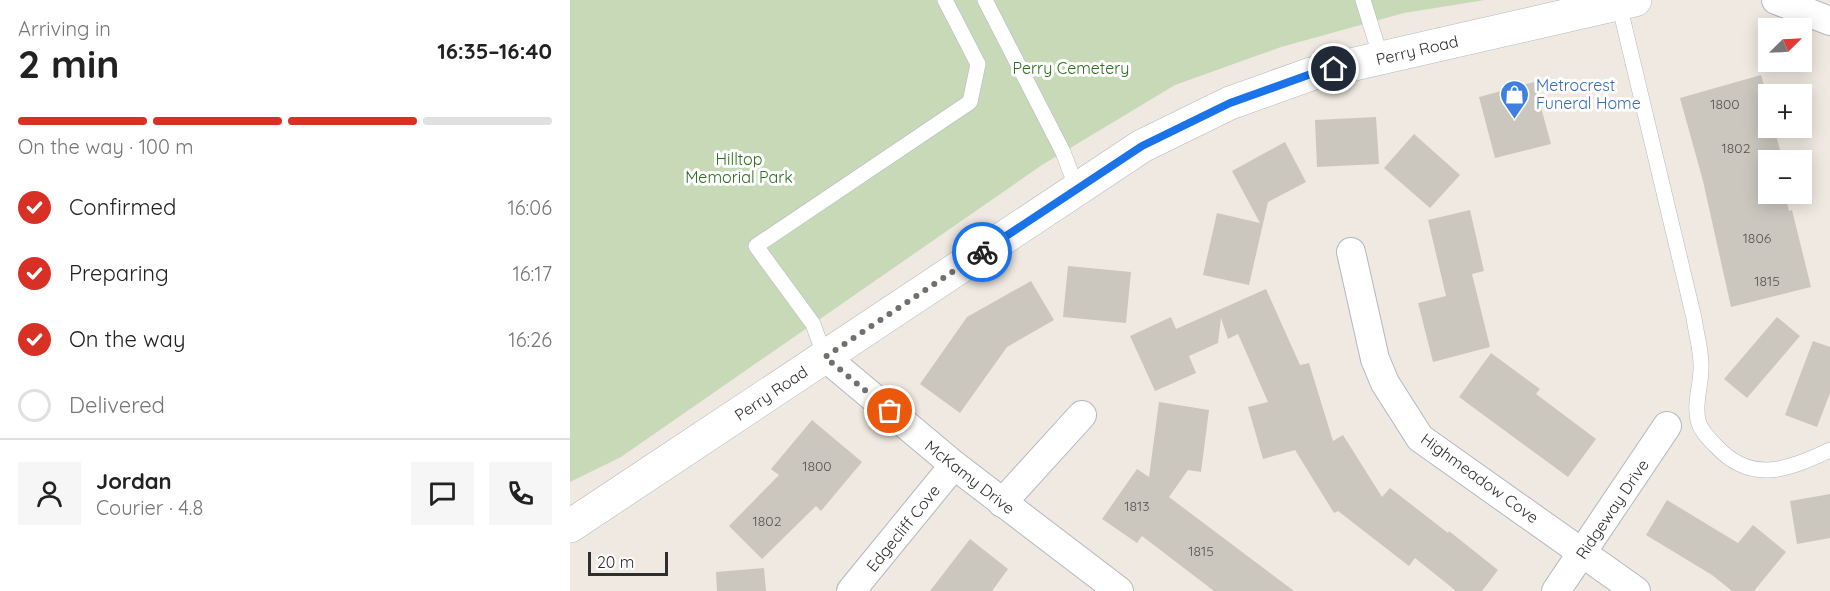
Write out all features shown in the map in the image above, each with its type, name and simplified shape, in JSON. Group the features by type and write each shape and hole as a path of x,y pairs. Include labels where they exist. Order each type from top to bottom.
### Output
{"street":[{"path":"1776,0 1830,21"},
{"name":"Perry Road","path":"570,526 1142,146 1230,103 1311,74 1627,2"},
{"name":"Highmeadow Cove","path":"1351,252 1375,359 1385,383 1420,438 1636,591"},
{"name":"McKamy Drive","path":"825,357 954,465 1119,591"},
{"path":"1002,503 1082,415"},
{"name":"Ridgeway Drive","path":"1556,591 1667,426"},
{"name":"Edgecliff Cove","path":"851,591 954,465"}],"lane":[{"path":"825,357 813,324 756,246 970,102 978,64 945,0"},
{"path":"985,0 1063,152 1077,189"},
{"path":"1363,0 1381,58"},
{"path":"1627,2 1694,318 1702,367 1697,401 1698,420 1707,436 1725,455 1747,469 1773,471 1801,463 1830,450"}],"green space":[{"name":"Hilltop Memorial Park","path":"570,0 1485,0 1404,13 1281,47 1175,85 1042,165 621,457 570,482"}],"building":[{"path":"1761,75 1764,84 1758,84 1758,138 1777,138 1780,150 1758,150 1758,204 1787,204 1789,211 1792,210 1811,287 1731,307 1703,181 1680,98"},
{"name":"Metrocrest Funeral Home","path":"1534,82 1551,144 1495,158 1479,97"},
{"path":"1376,117 1379,164 1317,167 1315,120"},
{"path":"1414,134 1460,175 1430,208 1384,168"},
{"path":"1285,142 1306,182 1268,202 1249,285 1203,275 1217,213 1260,223 1232,171"},
{"path":"1470,210 1484,271 1472,274 1490,347 1433,362 1418,303 1446,296 1428,220"},
{"path":"1068,266 1131,272 1126,323 1063,317"},
{"path":"1031,281 1054,320 1007,347 960,413 920,384 967,317"},
{"path":"1266,289 1300,365 1309,363 1333,441 1343,435 1382,497 1390,488 1498,570 1482,591 1456,591 1415,558 1409,566 1338,511 1334,513 1295,450 1263,459 1248,407 1268,402 1238,334 1228,339 1221,318 1218,343 1189,356 1196,373 1155,391 1130,336 1171,317 1176,329"},
{"path":"1777,317 1800,336 1747,398 1724,379"},
{"path":"1813,341 1830,347 1830,393 1817,427 1785,415"},
{"path":"1491,353 1540,389 1536,394 1596,439 1568,477 1459,397"},
{"path":"1159,402 1209,410 1201,472 1188,470 1169,497 1294,591 1214,591 1142,536 1137,543 1102,519 1137,469 1149,477"},
{"path":"812,420 862,462 821,511 816,506 762,559 729,526 779,475 771,469"},
{"path":"1830,494 1830,538 1797,544 1790,501"},
{"path":"1667,500 1738,543 1753,525 1786,552 1754,591 1732,591 1712,575 1646,535"},
{"path":"970,539 1008,569 992,591 930,591"},
{"path":"764,568 766,591 717,591 716,572"}],"way so far":[{"path":"890,411 825,357 982,252"}],"place":[{"name":"Metrocrest Funeral Home","path":"1515,120"}],"route":[{"path":"982,252 1142,146 1230,103 1311,74 1334,69"}],"park label":[{"name":"Perry Cemetery","path":"1071,68"}]}
